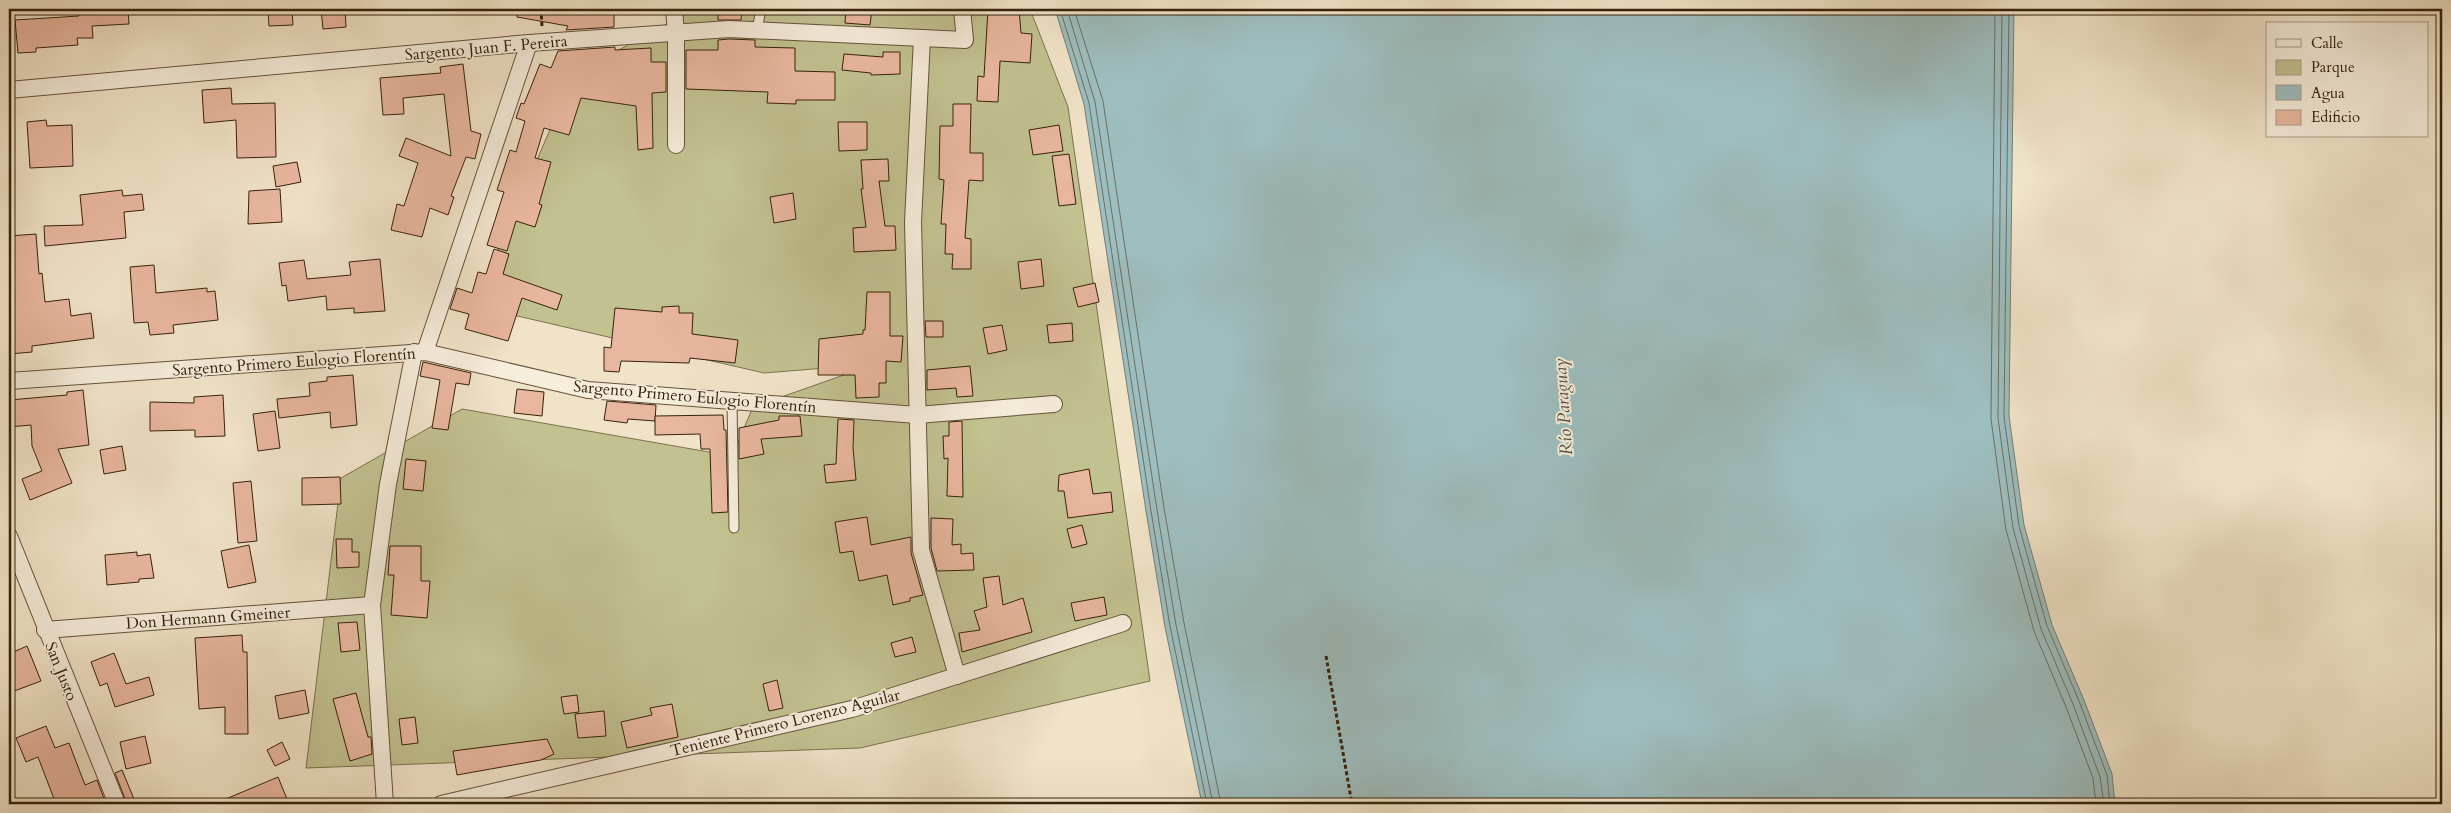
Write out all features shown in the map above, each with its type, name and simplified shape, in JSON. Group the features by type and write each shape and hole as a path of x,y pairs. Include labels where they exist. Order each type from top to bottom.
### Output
{"street":[{"path":"674,9 676,33 676,145"},
{"name":"Sargento Juan F. Pereira","path":"9,90 529,43 730,29 964,40 962,9"},
{"path":"922,38 913,222 921,550 957,676"},
{"path":"384,804 372,605 388,484 419,352 529,43"},
{"name":"Sargento Primero Eulogio Florentín","path":"9,381 419,352 588,390 917,415 1054,404"},
{"name":"San Justo","path":"9,536 45,630 117,804"},
{"name":"Don Hermann Gmeiner","path":"45,630 372,605"},
{"name":"Teniente Primero Lorenzo Aguilar","path":"441,804 852,709 1123,623"}],"lane":[{"path":"757,30 761,9"},
{"path":"732,401 734,528"}],"path":[{"path":"1326,656 1352,804"}],"green space":[{"path":"695,9 1030,9 1068,107 1150,681 860,748 306,768 341,478 462,409 732,456 753,407 875,364 764,373 474,306 574,74"}],"water":[{"name":"Río Paraguay","path":"1055,9 2014,9 2009,416 2024,525 2052,625 2084,700 2112,774 2115,804 1202,804 1165,627 1084,104"}],"building":[{"path":"78,9 128,9 129,24 92,26 93,38 77,38 78,45 36,48 36,52 18,53 15,20 79,16"},
{"path":"268,9 292,9 293,25 269,26"},
{"path":"321,9 345,9 346,27 323,29"},
{"path":"517,9 614,9 614,27 566,30 568,26 517,17"},
{"path":"718,9 742,9 741,20 718,20"},
{"path":"846,9 872,9 870,25 845,23"},
{"path":"988,9 1019,9 1021,33 1032,34 1030,63 1000,61 998,102 977,101 978,76 984,77"},
{"path":"718,40 755,40 755,47 795,48 795,71 835,72 835,100 796,100 796,104 767,103 768,92 686,89 686,50 718,50"},
{"path":"615,47 615,50 651,48 651,62 666,62 666,92 652,93 653,148 638,150 636,106 581,98 569,135 544,128 535,158 551,162 539,204 542,205 535,227 516,221 507,251 487,245 504,192 497,190 510,150 516,152 525,121 516,118 521,103 524,104 540,64 551,68 558,51"},
{"path":"883,52 900,52 900,74 871,75 871,73 842,70 844,54 883,57"},
{"path":"463,64 471,131 481,134 475,159 466,157 451,196 454,197 448,215 430,208 422,237 391,230 397,204 404,206 418,163 399,156 406,138 451,156 444,94 403,98 404,114 383,115 380,78 441,73 440,67"},
{"path":"231,88 232,104 275,103 276,157 237,158 236,120 204,123 202,90"},
{"path":"953,104 971,104 970,153 983,153 983,181 969,180 965,238 971,239 971,269 952,269 953,254 945,254 946,224 941,224 944,180 939,179 940,126 953,126"},
{"path":"46,120 47,126 72,125 73,166 30,168 27,122"},
{"path":"838,122 867,122 867,150 839,151"},
{"path":"1059,125 1063,151 1033,155 1029,130"},
{"path":"1069,154 1076,204 1059,206 1052,156"},
{"path":"888,159 889,181 879,181 885,226 895,226 896,250 854,252 853,228 866,227 861,189 863,189 861,160"},
{"path":"297,162 301,182 276,187 273,166"},
{"path":"280,189 282,222 248,224 249,191"},
{"path":"122,190 123,196 142,194 144,210 124,212 126,238 45,246 44,226 83,225 80,195"},
{"path":"793,193 796,219 774,223 770,197"},
{"path":"36,234 39,274 42,273 45,302 69,299 71,316 91,313 94,338 32,346 32,352 9,354 9,236"},
{"path":"494,249 509,254 503,274 562,295 557,310 522,298 508,341 465,329 469,314 450,309 457,288 472,293 478,272 486,274"},
{"path":"380,259 385,311 354,313 354,308 327,310 326,296 288,301 286,285 282,286 279,263 304,260 307,279 351,275 349,262"},
{"path":"1041,259 1044,286 1021,289 1018,262"},
{"path":"154,265 156,293 207,288 207,292 215,291 218,320 173,325 174,333 150,335 148,322 134,323 130,267"},
{"path":"1095,283 1099,302 1078,307 1073,288"},
{"path":"867,292 890,292 890,336 903,336 901,362 886,361 886,383 879,383 879,397 856,398 855,375 818,375 819,339 863,334 863,330 865,330"},
{"path":"679,306 679,313 693,313 692,334 738,340 735,363 690,358 689,363 621,361 619,372 604,371 604,347 611,348 615,308 662,312 662,307"},
{"path":"925,321 943,321 943,337 926,337"},
{"path":"1072,323 1073,341 1049,343 1047,325"},
{"path":"1002,325 1007,350 988,354 983,328"},
{"path":"423,362 471,373 469,385 456,383 448,430 432,428 440,380 420,376"},
{"path":"970,366 973,396 957,397 956,388 927,390 927,370"},
{"path":"353,375 357,425 331,428 330,412 279,418 277,399 310,396 309,383 327,381 327,377"},
{"path":"517,389 544,392 542,416 514,413"},
{"path":"83,390 89,445 58,449 72,483 30,500 22,479 42,471 32,446 31,425 9,427 9,400 67,395 67,392"},
{"path":"223,395 225,436 195,437 195,430 150,431 150,402 194,403 194,397"},
{"path":"607,401 656,405 655,421 628,419 627,423 604,420"},
{"path":"275,411 280,448 258,451 253,414"},
{"path":"723,415 724,430 726,430 728,512 712,513 710,449 701,449 700,434 655,435 655,416"},
{"path":"779,416 800,416 802,436 761,439 764,454 739,459 739,428 779,420"},
{"path":"838,419 854,420 853,448 856,480 826,483 824,465 836,464"},
{"path":"962,421 963,497 947,496 948,458 944,459 943,436 949,436 949,422"},
{"path":"122,446 126,470 104,474 100,450"},
{"path":"406,459 426,461 423,491 403,489"},
{"path":"1089,469 1093,494 1111,492 1113,512 1068,518 1064,491 1058,491 1059,475"},
{"path":"340,477 341,504 302,505 302,478"},
{"path":"251,481 257,541 238,543 233,483"},
{"path":"867,517 871,545 911,537 911,553 923,595 910,598 910,601 893,605 887,575 859,581 853,551 840,553 835,522"},
{"path":"931,518 953,519 952,545 961,544 961,554 973,553 974,570 937,571 931,548"},
{"path":"1082,525 1087,544 1072,548 1067,529"},
{"path":"336,539 352,539 352,552 359,552 359,567 337,568"},
{"path":"249,545 256,582 228,588 221,551"},
{"path":"390,546 421,546 421,581 430,581 427,618 391,615 394,575 388,575"},
{"path":"137,552 137,556 150,554 154,578 139,579 139,582 107,585 105,555"},
{"path":"999,576 1003,605 1023,598 1032,632 962,652 959,633 980,630 974,611 987,607 983,578"},
{"path":"1104,597 1107,615 1075,621 1071,603"},
{"path":"357,622 360,650 341,652 338,623"},
{"path":"242,635 243,652 247,652 248,734 225,734 225,707 199,709 195,638"},
{"path":"912,637 916,652 895,657 891,643"},
{"path":"27,646 41,681 9,693 9,654"},
{"path":"114,653 126,684 149,677 154,695 115,707 107,683 100,686 91,662"},
{"path":"777,680 783,708 769,711 763,684"},
{"path":"305,690 309,713 279,719 275,696"},
{"path":"356,693 368,737 371,737 372,754 350,761 333,699"},
{"path":"577,695 579,712 564,714 561,697"},
{"path":"672,704 678,737 627,748 621,722 652,715 650,708"},
{"path":"604,711 606,736 578,738 575,714"},
{"path":"415,717 418,743 402,745 399,719"},
{"path":"46,726 55,748 69,743 85,785 97,780 106,804 56,804 38,757 26,762 16,738"},
{"path":"145,736 151,763 126,769 120,742"},
{"path":"547,739 554,754 541,760 457,775 453,751"},
{"path":"282,742 290,759 275,766 267,750"},
{"path":"122,770 136,804 127,804 115,773"},
{"path":"278,777 289,804 214,804"}]}
